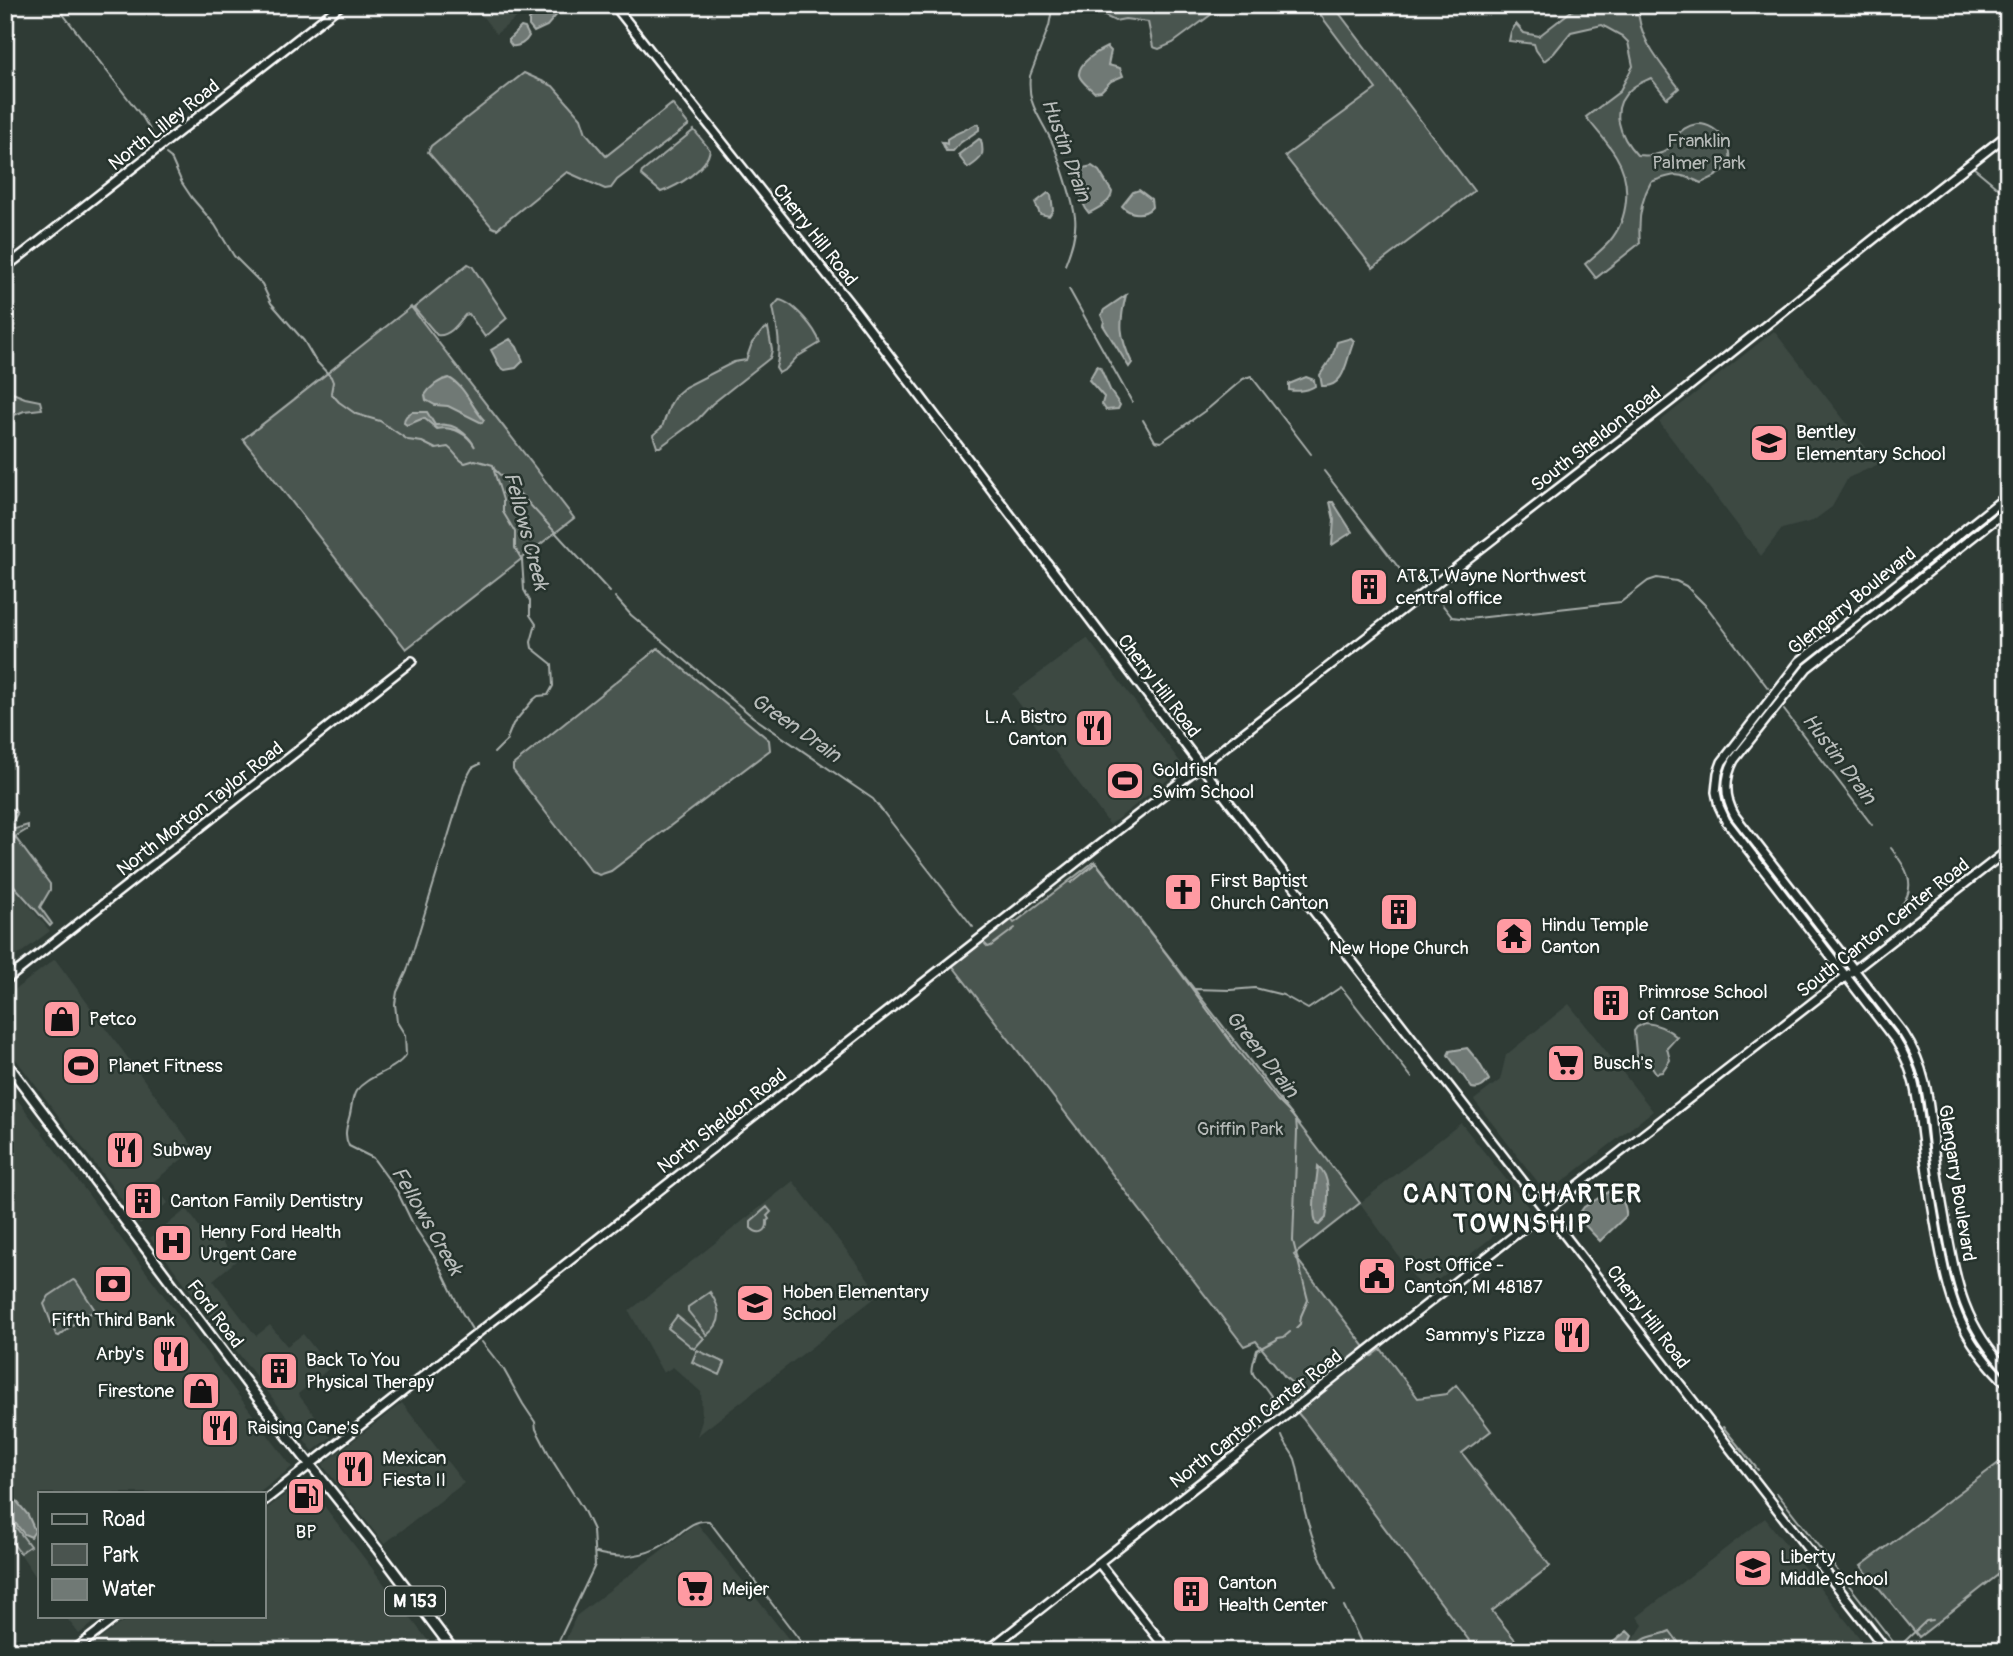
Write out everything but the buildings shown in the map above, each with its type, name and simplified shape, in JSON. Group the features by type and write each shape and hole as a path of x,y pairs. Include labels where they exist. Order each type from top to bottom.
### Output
{"main road":[{"name":"Ford Road","path":"5,1061 454,1651"}],"street":[{"name":"North Lilley Road","path":"5,268 341,5"},
{"name":"Cherry Hill Road","path":"614,5 855,310 1200,766 1887,1651"},
{"name":"South Sheldon Road","path":"1200,766 1673,400 2008,134"},
{"name":"Glengarry Boulevard","path":"2008,495 1800,661 1727,754 1719,768 1716,787 1723,816 1729,825 1889,1032 1908,1063 1917,1092 1928,1183 1944,1273 1956,1312 1981,1356 2008,1385"},
{"name":"Glengarry Boulevard","path":"2008,509 1806,668 1734,760 1726,793 1737,819 1914,1050 1928,1097 1939,1186 1954,1271 1965,1309 1984,1343 2008,1371"},
{"name":"North Morton Taylor Road","path":"5,981 412,661"},
{"name":"North Sheldon Road","path":"266,1499 1200,766"},
{"path":"1729,825 1737,819"},
{"name":"South Canton Center Road","path":"1545,1211 2008,850"},
{"path":"1777,887 1785,880"},
{"path":"1817,938 1825,932"},
{"path":"1889,1032 1897,1026"},
{"name":"North Canton Center Road","path":"987,1651 1545,1211"},
{"path":"1956,1312 1965,1309"},
{"path":"1099,1563 1168,1651"},
{"path":"73,1651 115,1618"}],"shaded area":[{"path":"474,5 533,5 496,34"},
{"name":"Bentley Elementary School","path":"1774,331 1879,464 1848,478 1832,507 1813,521 1782,529 1761,556 1659,422"},
{"path":"1087,638 1184,767 1110,825 1012,694"},
{"path":"5,880 8,880 50,931 5,965"},
{"path":"55,959 195,1149 153,1182 168,1203 140,1224 5,1045 5,997"},
{"path":"1569,1004 1653,1111 1547,1194 1474,1100 1500,1080 1506,1055"},
{"path":"5,1083 292,1467 260,1492 38,1492 38,1580 20,1553 30,1545 5,1513"},
{"path":"1461,1123 1529,1208 1424,1291 1360,1203"},
{"name":"Hoben Elementary School","path":"793,1181 880,1294 697,1436 702,1421 701,1392 673,1367 663,1373 629,1311"},
{"path":"187,1209 203,1232 211,1227 236,1261 213,1280 256,1336 270,1325 287,1346 303,1334 330,1368 298,1394 331,1437 313,1451 150,1238"},
{"path":"402,1403 464,1483 384,1544 323,1464"},
{"path":"304,1480 436,1651 225,1651 215,1637 197,1651 93,1651 90,1647 127,1618 266,1618 266,1509"},
{"name":"Liberty Middle School","path":"1765,1518 1870,1651 1626,1651 1643,1625 1637,1617"},
{"path":"697,1523 798,1651 561,1651 576,1616"},
{"path":"67,1618 100,1618 79,1634"}],"green space":[{"path":"1082,5 1224,5 1173,43 1159,49 1153,47 1148,22 1125,19 1115,21"},
{"path":"1313,5 1333,5 1474,191 1373,268 1285,156 1376,89"},
{"name":"Franklin Palmer Park","path":"1579,5 1638,5 1641,29 1658,60 1679,88 1667,98 1651,78 1633,87 1624,97 1618,114 1619,123 1626,140 1637,155 1662,153 1670,147 1681,131 1697,124 1705,125 1719,133 1730,155 1723,171 1701,183 1676,175 1651,182 1641,211 1640,243 1596,278 1585,264 1616,233 1624,212 1626,189 1616,156 1586,117 1619,92 1633,66 1628,42 1602,25 1571,32 1544,61 1534,44 1509,41 1516,24 1524,33 1539,36"},
{"path":"524,73 553,86 581,118 586,133 606,156 672,104 689,125 617,180 611,188 605,189 567,172 497,229 492,227 428,152 431,146"},
{"path":"694,130 710,150 708,157 691,176 661,192 641,175 642,172"},
{"path":"468,264 507,318 485,337 469,314 449,332 437,335 414,308"},
{"path":"779,300 803,317 820,343 797,357 779,373 776,368 779,345 773,307"},
{"path":"411,307 574,518 406,649 243,439"},
{"path":"768,328 772,350 770,358 712,404 698,419 657,447 653,435 662,427 676,395 685,387 734,362 746,360 752,343"},
{"path":"5,390 40,401 42,409 24,411 5,419"},
{"path":"658,648 769,740 770,750 611,871 599,875 591,871 513,770 513,765"},
{"path":"14,809 17,814 10,826 15,829 28,825 28,829 15,837 50,884 50,890 40,907 52,924 50,926 9,880 5,880 5,812"},
{"name":"Griffin Park","path":"1095,861 1360,1203 1294,1255 1372,1356 1381,1349 1418,1398 1446,1394 1456,1385 1491,1431 1462,1453 1550,1566 1492,1611 1524,1651 1477,1651 1283,1396 1293,1384 1256,1341 1244,1346 952,965 1011,919 1014,923 1017,921"},
{"path":"1645,1023 1662,1027 1677,1037 1667,1048 1670,1060 1662,1072 1656,1073 1649,1062 1640,1061 1636,1053 1634,1031"},
{"path":"767,1207 771,1212 767,1216 769,1219 766,1228 760,1232 754,1230 751,1228 751,1221"},
{"path":"73,1280 95,1312 84,1315 59,1336 56,1335 44,1304 49,1296"},
{"path":"710,1292 717,1304 719,1315 716,1325 707,1335 688,1311 688,1307"},
{"path":"677,1316 704,1338 694,1349 668,1328"},
{"path":"697,1350 725,1363 720,1375 692,1362"},
{"path":"2008,1456 2008,1567 1919,1637 1861,1566"},
{"path":"5,1513 30,1546 20,1553 5,1533"},
{"path":"1670,1631 1685,1651 1677,1651 1668,1645 1653,1642 1640,1651 1633,1651 1641,1641"}],"water":[{"path":"545,5 565,5 547,26 534,32 529,26 529,20"},
{"path":"521,27 525,28 529,36 522,44 512,46 509,39"},
{"path":"1107,47 1111,51 1108,65 1120,68 1123,76 1111,81 1101,91 1094,92 1081,80 1080,71 1089,58"},
{"path":"976,124 979,125 979,130 953,151 946,151 942,142 947,144 947,139"},
{"path":"979,139 982,145 981,157 968,168 958,155"},
{"path":"1092,166 1099,171 1112,192 1107,202 1089,213 1082,200 1076,173 1079,169"},
{"path":"1139,190 1151,199 1152,207 1149,210 1137,213 1122,206 1133,192"},
{"path":"1048,193 1051,195 1053,210 1049,216 1040,214 1035,203"},
{"path":"1126,295 1122,329 1132,363 1129,367 1103,325 1101,315"},
{"path":"1351,338 1354,341 1341,377 1330,385 1322,386 1320,375 1332,357 1337,342"},
{"path":"510,339 523,361 516,368 505,370 500,367 491,350"},
{"path":"1097,366 1120,405 1118,409 1106,410 1102,404 1104,397 1089,380"},
{"path":"1306,377 1314,380 1315,386 1310,389 1289,390 1289,384"},
{"path":"449,378 464,392 484,420 482,423 448,406 435,405 426,400 425,395 432,387"},
{"path":"412,412 427,412 435,425 446,425 460,430 475,447 459,432 437,429 424,418 407,425 404,423 405,419"},
{"path":"1330,502 1333,502 1352,532 1332,545 1334,520"},
{"path":"1467,1048 1489,1080 1480,1088 1472,1088 1448,1055 1450,1051"},
{"path":"1318,1166 1325,1177 1328,1190 1326,1218 1319,1225 1316,1224 1314,1209"},
{"path":"1612,1190 1623,1201 1626,1216 1600,1241 1581,1221 1579,1214 1584,1207"},
{"path":"5,1487 28,1515 35,1531 31,1537 24,1534 5,1510"},
{"path":"1627,1631 1632,1636 1625,1651 1602,1651"}],"waterway":[{"name":"Fellows Creek","path":"56,5 143,118 155,138"},
{"name":"Hustin Drain","path":"1048,5 1051,15 1049,26 1030,76 1030,94 1057,154 1074,210 1074,235 1065,265"},
{"path":"1977,152 2008,128"},
{"name":"Fellows Creek","path":"166,154 171,158 182,183 215,225 234,256 262,284 271,303 331,377 331,393 339,402 356,414 380,421 408,440 422,442 436,449 448,447 465,463 475,460 493,465 610,592"},
{"path":"1973,167 2008,196"},
{"name":"Hustin Drain","path":"1069,289 1132,402"},
{"name":"Hustin Drain","path":"1143,420 1155,441 1161,442 1209,408 1243,379 1251,376 1311,454"},
{"name":"Fellows Creek","path":"494,471 503,500 503,512 515,532 515,548 522,560 524,590 530,601 530,615 536,624 532,648 552,664 553,686 548,695 538,696 533,700 513,724 506,741 494,753"},
{"name":"Hustin Drain","path":"1324,471 1412,585"},
{"name":"Hustin Drain","path":"1437,598 1452,617 1468,619 1621,602 1648,581 1657,578 1676,581 1686,586 1707,607 1768,688"},
{"name":"Green Drain","path":"615,597 631,615 753,717 873,799 973,927"},
{"name":"Hustin Drain","path":"1784,710 1872,825"},
{"name":"Fellows Creek","path":"473,1331 397,1191 373,1158 349,1146 346,1132 356,1091 367,1081 395,1066 406,1055 405,1035 397,1022 397,992 407,971 465,781 472,768 480,764"},
{"name":"Hustin Drain","path":"1891,848 1908,876 1909,891 1901,906"},
{"name":"Green Drain","path":"1071,883 1096,863 1237,1050 1296,1120 1293,1241 1308,1300 1300,1324 1296,1328"},
{"name":"Green Drain","path":"985,944 991,946 1015,928"},
{"path":"1193,989 1255,988 1283,995 1308,1009 1341,987 1412,1078"},
{"name":"Green Drain","path":"1268,1411 1271,1396 1254,1376 1254,1360 1257,1350 1290,1332"},
{"name":"Fellows Creek","path":"482,1342 504,1370 535,1422 552,1460 593,1530 595,1565 554,1651"},
{"path":"1723,1427 1758,1470"},
{"name":"Green Drain","path":"1282,1436 1295,1459 1310,1529 1336,1590"},
{"path":"1777,1493 1894,1643"},
{"path":"594,1552 612,1556 639,1554 665,1544 697,1522 709,1521 808,1651"},
{"name":"Green Drain","path":"1344,1606 1365,1651"},
{"path":"1898,1643 1902,1644 1926,1621 1933,1620"}],"place":[{"name":"Bentley Elementary School","path":"1769,443"},
{"name":"AT&T Wayne Northwest central office","path":"1369,587"},
{"name":"L.A. Bistro Canton","path":"1094,728"},
{"name":"Goldfish Swim School","path":"1125,781"},
{"name":"First Baptist Church Canton","path":"1183,892"},
{"name":"New Hope Church","path":"1399,912"},
{"name":"Hindu Temple Canton","path":"1514,936"},
{"name":"Primrose School of Canton","path":"1611,1003"},
{"name":"Petco","path":"62,1019"},
{"name":"Busch's","path":"1566,1063"},
{"name":"Planet Fitness","path":"81,1066"},
{"name":"Subway","path":"125,1150"},
{"name":"Canton Family Dentistry","path":"143,1201"},
{"name":"Henry Ford Health Urgent Care","path":"173,1243"},
{"name":"Post Office - Canton, MI 48187","path":"1377,1276"},
{"name":"Fifth Third Bank","path":"113,1284"},
{"name":"Hoben Elementary School","path":"755,1303"},
{"name":"Sammy's Pizza","path":"1572,1335"},
{"name":"Arby's","path":"171,1354"},
{"name":"Back To You Physical Therapy","path":"279,1371"},
{"name":"Firestone","path":"201,1391"},
{"name":"Raising Cane's","path":"220,1428"},
{"name":"Mexican Fiesta II","path":"355,1469"},
{"name":"BP","path":"306,1496"},
{"name":"Liberty Middle School","path":"1753,1568"},
{"name":"Meijer","path":"695,1589"},
{"name":"Canton Health Center","path":"1191,1594"}],"district":[{"name":"CANTON CHARTER TOWNSHIP","path":"1523,1209"}]}
